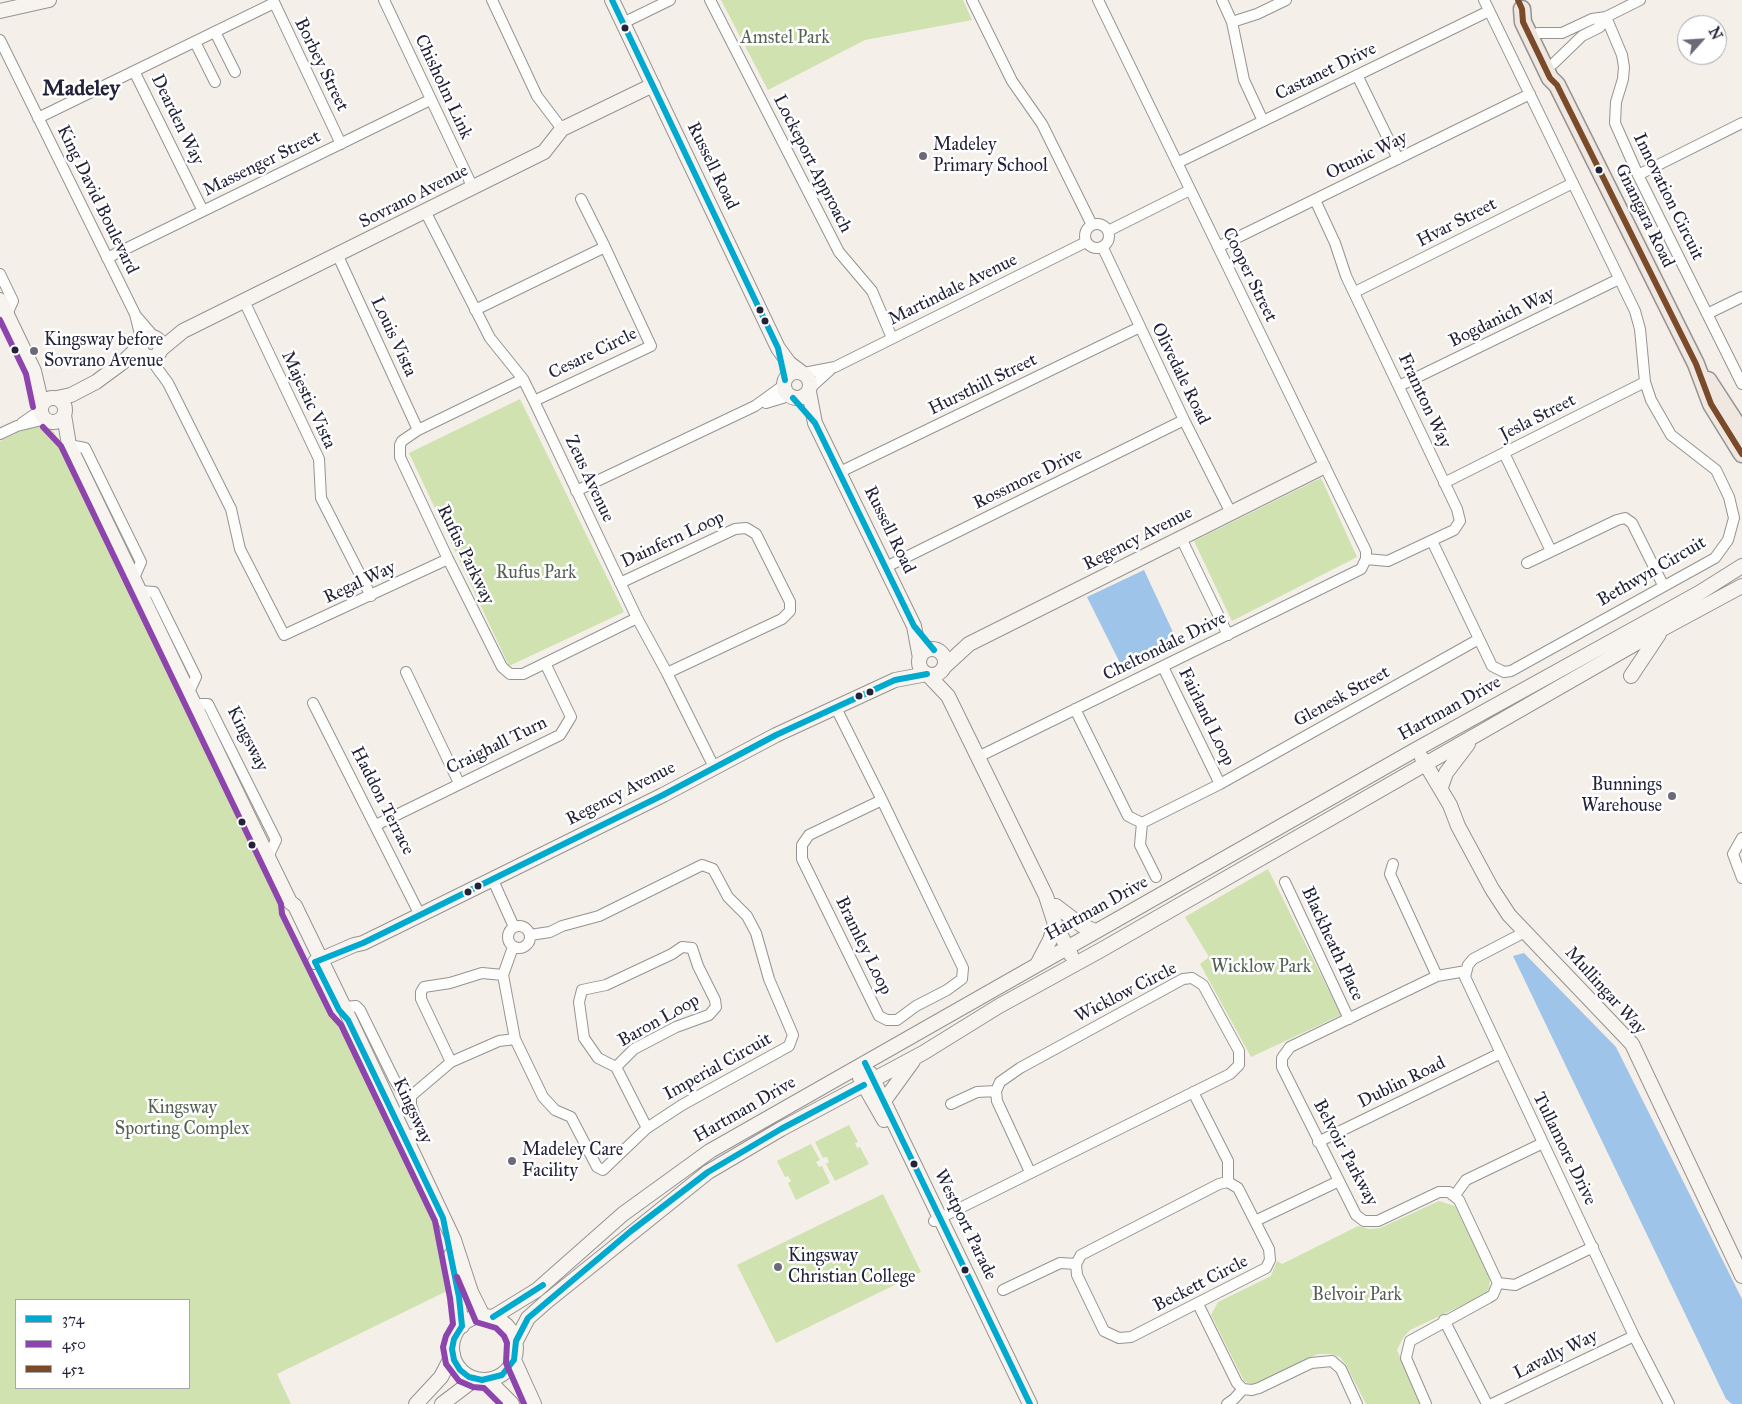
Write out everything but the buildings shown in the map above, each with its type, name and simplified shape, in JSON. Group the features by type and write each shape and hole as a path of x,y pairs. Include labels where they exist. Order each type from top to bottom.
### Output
{"main road":[{"path":"0,11 49,0"},
{"name":"Russell Road","path":"612,0 778,348 789,363 802,373"},
{"name":"Gnangara Road","path":"1520,5 1530,17 1554,64 1558,74 1557,85"},
{"name":"Gnangara Road","path":"1520,5 1523,22 1550,78 1557,85 1696,364 1711,404 1742,454"},
{"name":"Sovrano Avenue","path":"56,398 71,395 96,382 124,362 151,347 338,256 544,152 562,129 653,85"},
{"name":"Kingsway","path":"0,300 34,372 44,414 69,443 268,857 290,902 295,906 320,965 346,1013 454,1240 471,1292 488,1317"},
{"name":"Russell Road","path":"778,348 788,390 815,423 914,626 935,650"},
{"name":"Gnangara Road","path":"1696,364 1722,398 1742,432"},
{"name":"Kingsway","path":"34,372 64,405 69,443"},
{"path":"802,373 810,380 810,390 802,397 788,390 789,374 802,373"},
{"name":"Sovrano Avenue","path":"64,414 96,382"},
{"name":"Russell Road","path":"810,390 815,423"},
{"path":"56,398 48,398 44,414 57,421 64,414"},
{"name":"Regency Avenue","path":"943,668 970,644 1324,467"},
{"name":"Hartman Drive","path":"488,1317 537,1290 623,1214 696,1161 1038,963 1415,750 1699,593 1742,566"},
{"name":"Hartman Drive","path":"516,1341 528,1318 546,1302 708,1172 781,1129 917,1056 999,1006 1424,766 1640,641 1742,586"},
{"name":"Russell Road","path":"914,626 919,659"},
{"path":"1631,676 1661,631"},
{"name":"Regency Avenue","path":"935,650 970,644"},
{"path":"948,696 920,668 919,659 925,651 935,650 943,657 948,696 1046,896 1055,924 1071,945 1080,961"},
{"name":"Regency Avenue","path":"895,680 919,659"},
{"path":"927,674 936,674 943,668"},
{"name":"Regency Avenue","path":"320,965 356,950 363,943 836,708 895,680 927,674"},
{"path":"1441,787 1446,773 1473,738"},
{"name":"Mullingar Way","path":"1415,750 1443,808 1458,826"},
{"name":"Mullingar Way","path":"1424,766 1441,787 1458,826 1492,889 1509,915 1632,1044 1742,1276"},
{"path":"1046,896 1081,925 1095,932"},
{"path":"1056,906 1071,945"},
{"path":"1038,963 1050,940 1055,924"},
{"path":"884,1101 917,1056"},
{"name":"Westport Parade","path":"860,1066 894,1139 937,1219 1030,1404"},
{"name":"Westport Parade","path":"869,1082 884,1101 1022,1404"},
{"name":"Kingsway","path":"442,1218 459,1297 462,1326"},
{"path":"416,1404 441,1377 453,1354 454,1339 462,1326 472,1319 488,1317 506,1325 516,1341 514,1360 534,1404"},
{"path":"453,1354 460,1370 482,1380 512,1404"},
{"path":"442,1404 482,1380 502,1375 514,1360"}],"street":[{"name":"Chisholm Link","path":"384,0 473,188"},
{"path":"492,0 538,96 562,129"},
{"path":"623,23 670,0"},
{"name":"Lockeport Approach","path":"710,0 839,252 872,291 892,338"},
{"path":"972,0 1012,81 1042,124 1092,225"},
{"name":"Cooper Street","path":"1098,0 1366,551 1366,562"},
{"path":"1222,0 1232,22 1244,80 1263,121"},
{"path":"1232,22 1257,14 1286,0"},
{"name":"Bethwyn Circuit","path":"1432,541 1492,666 1504,672 1511,671 1663,585 1715,558 1728,540 1734,518 1729,497 1716,470 1671,435 1651,400 1645,382 1640,329 1635,310 1484,0"},
{"path":"1538,33 1562,33 1592,19 1606,17 1640,0"},
{"path":"38,118 273,2"},
{"name":"Borbey Street","path":"273,2 341,144"},
{"name":"Castanet Drive","path":"1176,163 1489,12"},
{"path":"1554,64 1582,36 1600,27 1606,17"},
{"name":"Innovation Circuit","path":"1606,17 1622,55 1624,67 1624,79 1616,102 1615,123 1638,175 1742,384"},
{"path":"215,32 235,72"},
{"path":"195,42 215,82"},
{"name":"King David Boulevard","path":"1,44 231,509 240,549 284,635"},
{"name":"Dearden Way","path":"134,71 203,211"},
{"path":"1357,75 1398,159"},
{"name":"Otunic Way","path":"1218,247 1530,94"},
{"name":"Massenger Street","path":"107,258 430,100"},
{"path":"1638,175 1742,123"},
{"name":"Hvar Street","path":"1355,292 1573,183"},
{"path":"1108,231 1190,190"},
{"name":"Cesare Circle","path":"534,401 651,346 581,199"},
{"name":"Framton Way","path":"1315,200 1335,242 1346,276 1457,509 1460,521 1454,530 1388,561 1366,562"},
{"name":"Zeus Avenue","path":"425,211 490,338 523,379 637,618 714,767"},
{"path":"1101,224 1108,231 1109,240 1103,248 1094,249 1086,242 1085,234 1092,225 1101,224"},
{"name":"Martindale Avenue","path":"810,390 835,367 1086,242"},
{"path":"475,310 605,247"},
{"name":"Olivedale Road","path":"1103,248 1184,420 1231,513"},
{"name":"Louis Vista","path":"338,256 418,430"},
{"name":"Kingsway","path":"0,274 13,301 7,314"},
{"name":"Bogdanich Way","path":"1399,386 1619,279"},
{"path":"1707,314 1742,297"},
{"name":"Majestic Vista","path":"244,301 319,459 321,498 371,596"},
{"name":"Hursthill Street","path":"840,472 1140,326"},
{"name":"Martindale Avenue","path":"802,373 835,367"},
{"name":"Rufus Parkway","path":"523,379 418,430 402,441 399,450 400,456 448,559 505,671 510,674 519,675 637,618"},
{"name":"Jesla Street","path":"1444,482 1645,382"},
{"path":"576,491 788,390"},
{"path":"0,434 44,414"},
{"name":"Rossmore Drive","path":"886,567 1184,420"},
{"path":"1504,453 1551,551"},
{"path":"1526,563 1625,518 1632,523 1663,585"},
{"name":"Dainfern Loop","path":"620,583 735,529 746,528 756,534 790,602 790,611 782,619 667,673"},
{"path":"1181,538 1228,635"},
{"name":"Regal Way","path":"284,635 448,559"},
{"name":"Cheltondale Drive","path":"978,757 1361,569 1366,562"},
{"name":"Glenesk Street","path":"1220,784 1479,639"},
{"name":"Craighall Turn","path":"376,824 459,782 560,735 571,717 545,663"},
{"name":"Fairland Loop","path":"1142,822 1220,784 1163,667"},
{"path":"406,672 459,782"},
{"name":"Haddon Terrace","path":"313,703 376,824 420,915"},
{"name":"Bramley Loop","path":"836,708 882,800 963,968 962,979 947,990 916,1006 897,1020 887,1020 879,1016 802,859 802,845 809,834 882,800"},
{"path":"1075,708 1128,816 1142,822 1140,845 1156,877"},
{"path":"1742,838 1733,854 1742,878"},
{"path":"1393,864 1390,874 1437,976"},
{"name":"Imperial Circuit","path":"503,975 515,1039 543,1097 556,1110 571,1117 597,1167 603,1170 647,1128 682,1105 789,1046 793,1035 769,979 756,933 747,916 728,898 712,869 702,865 599,916 562,926 550,932 530,936 525,947 513,947"},
{"path":"492,878 514,928"},
{"name":"Blackheath Place","path":"1285,882 1349,1019"},
{"path":"451,1062 421,999 421,992 424,987 450,983 482,973 503,975 513,947 508,937 514,928 522,927 530,936"},
{"path":"1466,971 1473,960 1525,932"},
{"name":"Baron Loop","path":"682,946 692,948 698,966 715,1000 716,1007 709,1015 676,1028 634,1049 616,1067 598,1058 584,1038 579,1002 582,990 614,982 672,954 682,946"},
{"name":"Belvoir Parkway","path":"1455,1195 1444,1191 1439,1192 1383,1219 1369,1222 1360,1219 1337,1182 1282,1068 1282,1058 1290,1047 1437,976 1466,971"},
{"name":"Tullamore Drive","path":"1466,971 1467,983 1634,1336 1669,1404"},
{"name":"Wicklow Circle","path":"937,1219 1230,1074 1239,1064 1241,1058 1203,985 1198,981 1187,978 1010,1074 1000,1082 996,1091"},
{"path":"346,1013 356,1006 360,1010 401,1090 411,1096"},
{"path":"405,1138 420,1131 411,1105 411,1096 451,1062 499,1041 515,1039"},
{"name":"Dublin Road","path":"1318,1142 1501,1053"},
{"path":"616,1067 647,1128"},
{"path":"951,1104 977,1092 996,1091 997,1101 1030,1172"},
{"path":"1003,1290 1060,1263 1076,1264 1087,1251 1219,1184 1228,1182 1228,1161 1193,1092"},
{"path":"1426,1404 1408,1364 1407,1348 1412,1337 1493,1295 1498,1283 1455,1195 1466,1180 1543,1143"},
{"name":"Beckett Circle","path":"1076,1264 1076,1275 1104,1331 1113,1337 1131,1337 1258,1274 1268,1264 1269,1250 1238,1188 1228,1182"},
{"path":"1255,1221 1337,1182"},
{"path":"1498,1283 1516,1285 1593,1247"},
{"path":"1198,1304 1236,1383 1243,1389 1259,1388 1311,1363 1332,1361 1341,1369 1356,1404"},
{"path":"1444,1320 1487,1404"},
{"name":"Lavally Way","path":"1492,1404 1634,1336"},
{"path":"1227,1404 1234,1400 1243,1389"}],"green space":[{"name":"Amstel Park","path":"721,0 963,0 972,20 865,40 768,90"},
{"name":"Rufus Park","path":"520,399 624,612 509,666 409,453"},
{"name":"Kingsway Sporting Complex","path":"42,421 54,432 65,451 236,805 314,977 439,1231 447,1291 277,1374 291,1404 0,1404 0,441"},
{"path":"1321,478 1357,557 1232,621 1194,541"},
{"name":"Wicklow Park","path":"1268,869 1341,1015 1251,1057 1200,964 1209,957 1185,917"},
{"path":"849,1125 858,1142 855,1143 857,1148 860,1147 869,1164 835,1181 826,1164 829,1162 827,1157 823,1158 815,1142"},
{"path":"811,1144 820,1160 816,1162 819,1167 822,1166 830,1183 796,1200 788,1183 791,1181 788,1176 785,1177 777,1161"},
{"path":"883,1194 921,1272 776,1343 737,1265"},
{"name":"Belvoir Park","path":"1439,1201 1455,1206 1490,1278 1489,1289 1482,1296 1410,1330 1403,1338 1397,1350 1421,1404 1366,1404 1346,1365 1340,1357 1331,1354 1318,1354 1259,1383 1252,1385 1244,1381 1211,1315 1218,1302 1271,1276 1277,1261 1282,1264 1358,1226 1369,1229 1380,1228"}],"water":[{"path":"1144,570 1179,645 1124,671 1087,597"},
{"path":"1524,953 1616,1047 1742,1299 1742,1404 1732,1404 1726,1399 1513,956"}],"transit line":[{"name":"374","path":"612,0 778,348 785,380"},
{"name":"452","path":"1518,0 1522,9 1523,22 1550,78 1557,85 1696,364 1711,404 1742,454"},
{"name":"450","path":"0,320 26,374 33,407"},
{"name":"374","path":"793,398 815,423 914,626 934,650"},
{"name":"450","path":"43,427 61,446 281,904 282,914 331,1014 341,1025 435,1221 450,1298 453,1324 446,1336 443,1347 446,1364 459,1381 473,1387 484,1388 500,1404"},
{"name":"374","path":"315,962 363,943 420,915 663,795 776,735 895,680 927,674"},
{"name":"374","path":"315,962 339,1010 348,1020 443,1218 459,1297 462,1326"},
{"name":"374","path":"865,1063 1030,1404"},
{"name":"374","path":"462,1326 454,1339 452,1349 454,1360 460,1370 469,1377 482,1380 502,1375 514,1360 516,1341 528,1318 631,1231 708,1172 781,1129 864,1085"},
{"name":"450","path":"457,1277 476,1322 496,1328 504,1336 507,1343 506,1363 524,1404"},
{"name":"374","path":"493,1317 543,1285"}],"place":[{"name":"Madeley Primary School","path":"923,156"},
{"name":"Kingsway before Sovrano Avenue","path":"34,351"},
{"name":"Bunnings Warehouse","path":"1672,796"},
{"name":"Madeley Care Facility","path":"512,1161"},
{"name":"Kingsway Christian College","path":"778,1267"}],"district":[{"name":"Madeley","path":"81,90"}]}
